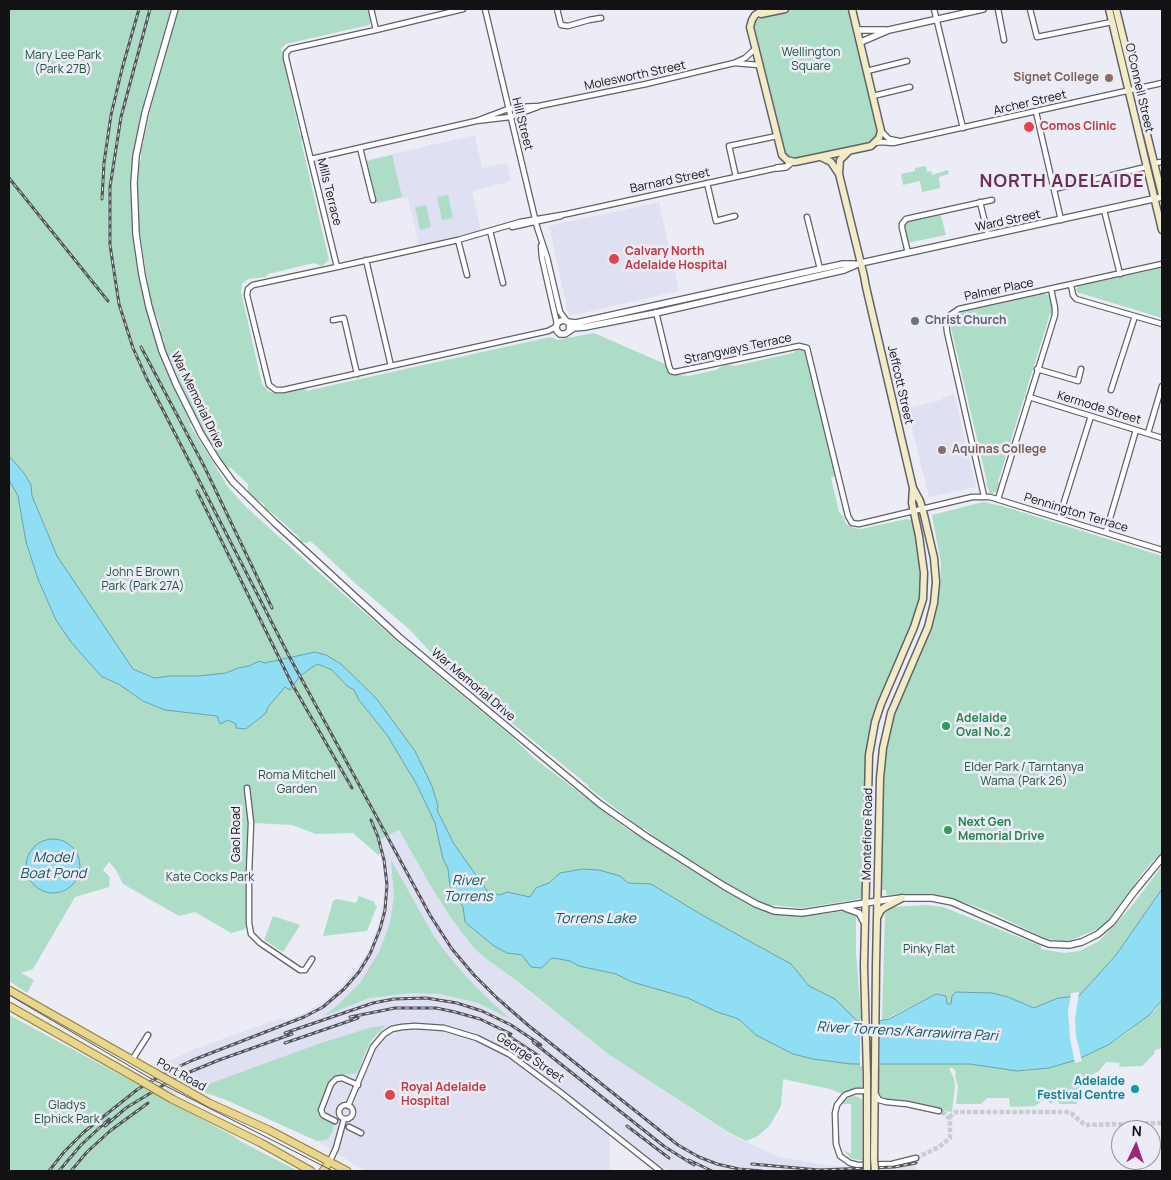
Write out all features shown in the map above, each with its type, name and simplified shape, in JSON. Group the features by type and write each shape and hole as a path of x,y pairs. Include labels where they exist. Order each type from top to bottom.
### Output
{"main road":[{"path":"765,9 755,15 750,27 777,136 784,158 792,162 871,146 879,138 881,131 852,9"},
{"path":"755,15 785,9"},
{"name":"O'Connell Street","path":"1109,9 1162,230"},
{"name":"O'Connell Street","path":"1116,9 1162,196"},
{"path":"839,174 840,160 848,152"},
{"path":"821,157 831,162 839,174"},
{"name":"Jeffcott Street","path":"839,174 913,488 922,508"},
{"name":"Jeffcott Street","path":"913,488 913,510"},
{"name":"Montefiore Road","path":"875,1171 876,966 883,748 891,713 928,627 936,592 934,558 922,508"},
{"name":"Montefiore Road","path":"867,1171 864,966 869,755 875,722 919,615 924,591 923,565 913,510"},
{"path":"897,667 908,672"},
{"path":"877,924 881,910 902,898"},
{"name":"Port Road","path":"9,990 186,1090 347,1171"},
{"name":"Port Road","path":"9,1006 124,1072 267,1146 311,1171"},
{"path":"124,1072 132,1060"},
{"path":"323,1171 330,1161"}],"street":[{"name":"War Memorial Drive","path":"175,9 148,100 138,149 134,183 136,234 145,291 162,351 194,421 225,472 240,490 274,523 399,637 569,779 624,821 724,886 774,911 794,913 902,898 932,898 946,900 1041,942 1069,945 1089,939 1112,922 1162,858"},
{"path":"371,9 376,30 463,9"},
{"name":"Hill Street","path":"485,9 541,244 550,269 560,312 567,321"},
{"path":"558,9 562,25 568,26 601,18"},
{"path":"934,9 962,128"},
{"path":"861,42 889,30 983,9"},
{"path":"998,9 1004,40"},
{"path":"1030,9 1038,37 1112,22"},
{"name":"Mills Terrace","path":"337,267 286,53 290,50 376,30"},
{"path":"858,30 889,30"},
{"name":"Molesworth Street","path":"476,121 508,109 539,106 734,63 745,58 755,49"},
{"path":"867,71 907,61"},
{"name":"Molesworth Street","path":"734,63 760,65"},
{"name":"Archer Street","path":"876,143 893,144 1162,83"},
{"path":"873,96 910,86"},
{"name":"Molesworth Street","path":"311,159 476,121 510,117 526,113 539,106"},
{"path":"1036,112 1061,220"},
{"path":"881,131 889,139 902,141"},
{"path":"736,177 729,146 777,136"},
{"path":"360,148 373,200"},
{"path":"777,168 784,158"},
{"name":"Barnard Street","path":"337,267 507,227 786,167 792,162"},
{"path":"1154,163 1162,162"},
{"path":"1054,189 1146,166"},
{"path":"707,183 716,221 735,216"},
{"name":"Ward Street","path":"655,309 844,270 860,264 1162,196"},
{"path":"908,253 902,228 903,221 992,200"},
{"path":"980,202 988,235"},
{"path":"1104,210 1120,274"},
{"path":"807,217 820,269"},
{"path":"490,231 503,283"},
{"path":"458,240 467,274"},
{"name":"Hill Street","path":"541,244 542,258 557,328"},
{"path":"366,260 391,366"},
{"name":"Ward Street","path":"655,309 820,269 843,264 860,264"},
{"path":"1051,289 1162,264"},
{"path":"337,267 252,285 248,288 246,295 267,379 271,387 283,390 548,331 557,328 561,320 576,323 655,309"},
{"path":"1071,284 1073,295 1076,299 1162,324"},
{"name":"Palmer Place","path":"984,496 947,332 948,318 959,309 1051,289 1055,315 998,499"},
{"path":"557,328 564,334 574,328 585,327 655,309"},
{"name":"Strangways Terrace","path":"655,309 669,368 675,372 799,346 807,348 848,516 852,523 859,524 913,510"},
{"path":"1111,390 1134,316"},
{"path":"333,320 344,318 357,374"},
{"path":"567,321 570,325 569,331"},
{"path":"1038,369 1078,381 1081,369"},
{"path":"1148,433 1162,386"},
{"name":"Kermode Street","path":"1029,397 1162,438"},
{"path":"1059,518 1091,416"},
{"path":"1106,532 1136,430"},
{"path":"913,510 984,496"},
{"name":"Pennington Terrace","path":"984,496 1162,550"},
{"name":"Gaol Road","path":"247,788 250,823 249,923 251,934 260,944 300,970 305,970 312,959"},
{"path":"838,908 851,909 859,913 863,918 865,929"},
{"name":"George Street","path":"348,1106 374,1047 384,1034 392,1029 414,1026 444,1028 492,1044 516,1059 660,1171"},
{"path":"132,1060 148,1035"},
{"path":"335,1121 323,1116 321,1110 332,1084 336,1079 342,1078 358,1085"},
{"path":"867,1091 856,1091 845,1095 837,1105 835,1113 836,1144 840,1156 850,1163 858,1165 892,1164 916,1158"},
{"path":"876,1094 879,1100 886,1102 907,1104 939,1111"},
{"path":"875,1111 878,1105 886,1102"},
{"path":"348,1106 353,1110 353,1114 348,1119 344,1119 341,1116 340,1110 342,1107 348,1106"},
{"path":"330,1161 336,1148 344,1119"},
{"path":"349,1128 361,1133"}],"shaded area":[{"path":"475,135 482,168 507,163 511,181 472,191 481,231 419,246 408,197 377,203 367,160"},
{"name":"Calvary North Adelaide Hospital","path":"659,202 679,291 569,316 549,226"},
{"name":"Aquinas College","path":"954,394 976,487 929,497 907,408 942,400 942,398"},
{"path":"399,830 451,918 504,972 608,1054 731,1135 779,1157 832,1166 861,1167 901,1165 916,1161 915,1171 670,1171 655,1163 614,1129 609,1136 610,1171 365,1171 317,1141 224,1099 201,1092 192,1087 40,1171 137,1086 162,1071 155,1067 195,1049 281,1018 285,1020 304,1013 325,1001 339,989 363,960 381,921 385,880 382,856 375,842"}],"green space":[{"path":"9,9 171,9 145,98 134,156 131,200 136,260 151,328 165,368 191,423 190,425 228,487 245,506 398,642 511,736 534,758 623,826 745,901 774,913 802,916 845,911 856,912 856,952 862,1031 862,1086 860,1088 840,1093 783,1079 781,1106 770,1125 758,1136 746,1141 728,1132 608,1054 474,948 451,918 399,830 377,841 381,852 378,855 353,833 316,834 292,825 254,823 254,820 251,823 249,923 245,929 231,933 195,912 179,916 123,884 116,870 109,862 103,870 110,877 109,887 75,897 33,969 21,973 34,980 27,993 9,981"},
{"path":"179,9 367,9 371,22 369,25 286,44 281,49 300,135 304,137 301,141 329,260 322,266 314,263 268,274 266,277 248,279 242,284 241,292 262,384 268,391 280,394 305,388 306,391 550,337 557,340 594,333 665,364 667,371 671,374 688,376 716,370 726,364 735,366 793,353 800,347 805,348 836,475 831,478 839,512 846,524 853,528 861,529 906,519 913,521 923,577 920,605 878,706 864,816 862,897 860,899 802,908 760,904 650,837 652,834 644,828 642,829 588,787 449,672 409,629 356,584 315,545 310,541 307,543 301,542 298,536 265,509 264,504 251,496 248,491 248,484 231,468 222,466 197,430 201,426 181,391 183,390 170,358 168,359 163,350 164,340 159,332 161,330 157,317 150,304 153,305 150,298 139,227 136,181 138,163 141,160 141,149 144,142 142,135 145,134"},
{"name":"Wellington Square","path":"789,9 851,9 879,127 877,136 871,142 797,158 789,156 784,151 754,27 761,16"},
{"path":"392,155 402,197 377,203 367,161"},
{"path":"926,166 927,172 931,171 932,175 948,170 949,174 939,177 940,188 922,192 920,181 903,185 901,174"},
{"path":"448,195 453,218 442,220 437,197"},
{"path":"426,205 431,227 420,230 415,207"},
{"path":"940,212 946,235 907,243 903,225 907,220"},
{"path":"1162,268 1162,318 1079,294 1076,290 1078,286"},
{"path":"1043,294 1049,295 1054,309 1052,314 1050,314 998,482 1000,483 997,491 992,494 989,492 986,483 951,328 952,320 960,312"},
{"name":"Elder Park / Tarntanya Wama (Park 26)","path":"983,502 1002,506 1162,556 1162,854 1141,875 1105,926 1071,940 1047,939 990,912 945,897 926,894 886,895 886,890 881,890 886,752 892,720 930,631 940,589 941,564 932,515"},
{"path":"391,860 435,938 477,988 510,1019 478,1003 441,994 411,993 369,998 324,1016 360,983 379,952 390,923 394,896"},
{"name":"Pinky Flat","path":"1162,866 1162,889 1116,955 1079,996 1058,998 1034,1008 1008,997 947,1004 936,994 882,1021 885,912 893,907 926,905 943,907 1041,946 1041,949 1064,953 1080,951 1099,941 1131,907"},
{"path":"359,896 375,902 374,904 377,906 367,931 323,936 333,901 337,899 356,903"},
{"path":"273,916 300,925 283,952 264,940"},
{"path":"1162,999 1162,1048 1155,1050 1154,1054 1142,1066 1119,1067 1120,1063 1106,1062 1099,1071 1082,1080 1084,1087 1074,1091 1077,1104 1059,1104 1056,1095 1052,1098 1051,1104 1048,1101 1042,1101 1035,1106 1010,1107 1009,1098 987,1098 981,1104 956,1104 958,1087 955,1076 956,1072 953,1068 949,1068 955,1087 952,1112 886,1102 876,1097 876,1063 970,1064 1027,1071 1076,1060 1108,1045 1155,1010"},
{"name":"Gladys Elphick Park","path":"9,1015 240,1141 298,1171 9,1171"},
{"path":"386,1025 372,1039 356,1073 333,1077 318,1110 322,1117 334,1124 333,1131 328,1139 317,1141 224,1099 195,1089 318,1044 369,1028"},
{"path":"853,1096 859,1097 862,1100 862,1160 852,1159 843,1150 851,1154 851,1104 842,1104 846,1099"}],"water":[{"name":"Torrens Lake","path":"9,456 24,473 31,485 32,496 57,556 133,669 154,678 199,676 226,673 259,661 265,663 315,652 326,655 341,664 376,698 415,751 432,786 438,806 437,810 454,844 488,892 500,895 507,892 530,897 536,888 549,883 560,873 583,869 599,870 620,876 628,883 651,884 702,915 791,964 809,986 835,999 856,1020 869,1023 889,1019 936,994 946,996 947,1004 951,1004 952,996 956,992 992,993 1008,997 1034,1008 1058,998 1079,996 1116,955 1162,889 1162,1000 1148,1016 1108,1045 1076,1060 1049,1068 1017,1071 970,1064 851,1064 813,1059 793,1054 756,1035 736,1018 717,1012 688,998 632,982 616,974 554,958 550,959 541,968 531,967 522,955 507,953 494,946 465,922 463,907 450,886 448,869 443,859 435,823 417,785 387,735 359,700 354,690 347,686 332,670 318,664 314,666 300,676 290,690 285,687 268,707 266,713 246,729 236,728 236,724 228,720 220,724 217,716 165,710 143,701 120,685 101,676 71,642 56,620 38,579 26,542 18,496 9,480"},
{"name":"Model Boat Pond","path":"53,839 63,841 72,847 78,856 80,866 78,876 72,885 63,891 53,893 43,891 34,885 28,876 26,866 28,856 34,847 43,841"}],"pier":[{"path":"1079,992 1075,1020 1076,1036 1082,1061 1075,1063 1070,1039 1068,1011 1071,993"},
{"path":"860,1019 880,1019 880,1066 860,1066"}],"tunnel":[{"path":"916,1158 939,1147 950,1138 950,1119 939,1111"},
{"path":"949,1117 956,1112 1067,1112 1071,1113 1085,1125 1162,1123"}],"tram line":[{"path":"9,995 150,1078 333,1171"}],"railway":[{"path":"102,199 104,163 111,115 139,9"},
{"path":"150,9 121,117 110,187 110,245 119,304 133,348 146,377 289,656 430,915 452,949 474,975 529,1026 678,1145 699,1157 717,1164 739,1169 762,1171"},
{"path":"9,178 108,301"},
{"path":"141,347 204,466 272,608"},
{"path":"197,491 292,684 352,788"},
{"path":"49,1171 64,1152 84,1132 138,1089 167,1072 193,1060 304,1017 323,1007 344,989 359,972 370,954 385,910 387,885 384,860 371,820"},
{"path":"285,1033 373,1003 394,999 426,998 457,1003 482,1011 511,1025 541,1045"},
{"path":"350,1017 395,1008 436,1008 480,1019 511,1034"},
{"path":"285,1043 358,1018"},
{"path":"504,1033 539,1056"},
{"path":"105,1126 126,1108 175,1078 292,1034"},
{"path":"533,1042 665,1147 694,1165"},
{"path":"71,1171 87,1152 110,1131 148,1103"},
{"path":"59,1171 81,1145 109,1119"},
{"path":"627,1126 669,1158"},
{"path":"689,1160 712,1171"},
{"path":"752,1164 819,1170 894,1167 916,1163"}],"place":[{"name":"Signet College","path":"1109,78"},
{"name":"Comos Clinic","path":"1029,127"},
{"name":"Calvary North Adelaide Hospital","path":"614,259"},
{"name":"Christ Church","path":"915,321"},
{"name":"Aquinas College","path":"942,450"},
{"name":"Adelaide Oval No.2","path":"946,726"},
{"name":"Next Gen Memorial Drive","path":"948,830"},
{"name":"Adelaide Festival Centre","path":"1135,1089"},
{"name":"Royal Adelaide Hospital","path":"390,1095"}],"district":[{"name":"NORTH ADELAIDE","path":"1062,182"}],"park label":[{"name":"Mary Lee Park (Park 27B)","path":"63,63"},
{"name":"John E Brown Park (Park 27A)","path":"143,580"},
{"name":"Roma Mitchell Garden","path":"297,783"},
{"name":"Kate Cocks Park","path":"210,878"}],"water label":[{"name":"River Torrens","path":"468,890"},
{"name":"River Torrens/Karrawirra Pari","path":"907,1032"}]}
